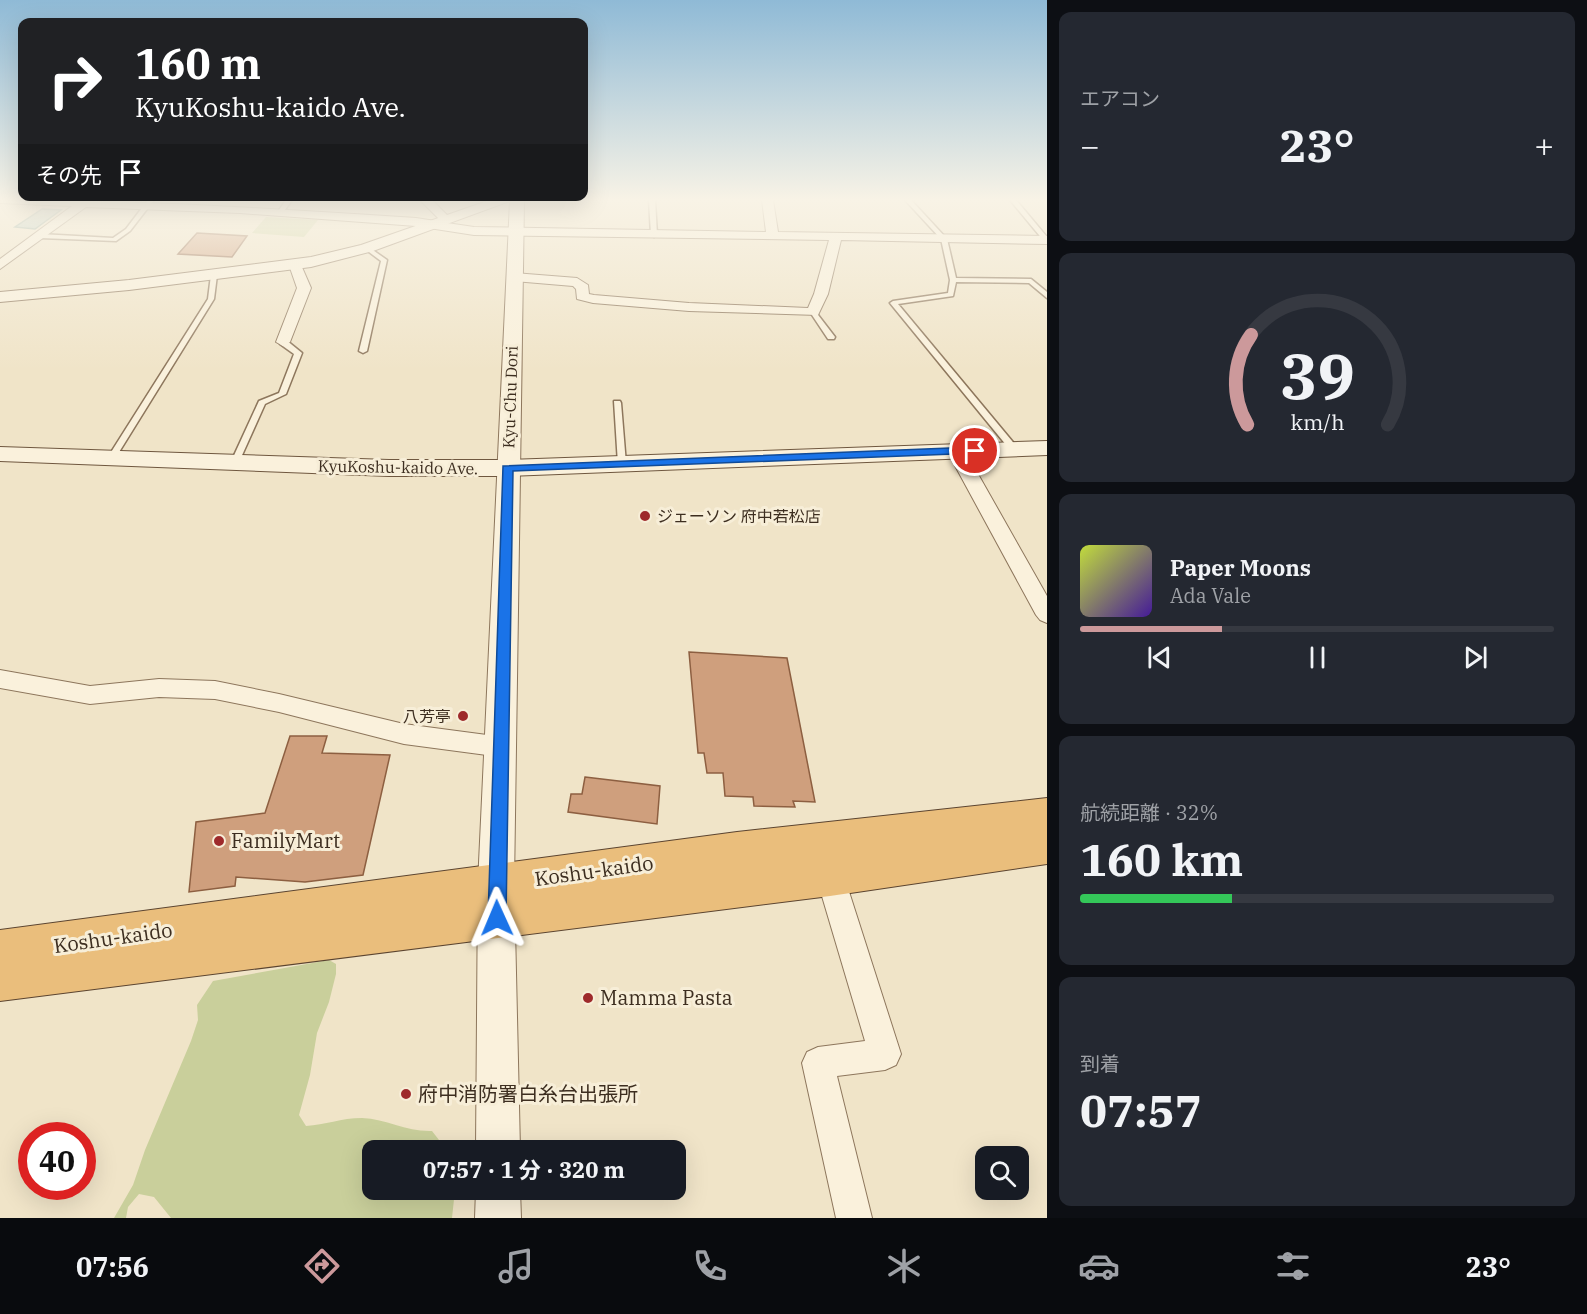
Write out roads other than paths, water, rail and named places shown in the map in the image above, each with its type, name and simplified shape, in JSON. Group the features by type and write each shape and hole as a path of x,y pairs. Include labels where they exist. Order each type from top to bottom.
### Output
{"highway":[{"name":"Koshu-kaido","path":"0,978 497,901 736,851 1047,816"},
{"name":"Koshu-kaido","path":"0,953 497,901 830,876 1047,845"}],"main road":[{"name":"KyuKoshu-kaido Ave.","path":"0,454 389,468 507,468 1047,448"}],"street":[{"path":"0,297 214,275 295,265 330,257"},
{"name":"Kyu-Chu Dori","path":"498,1140 497,901 507,468 515,257"},
{"path":"514,277 577,282 583,288 582,296 593,299 689,307 813,312 821,294 831,257"},
{"path":"283,342 304,288 295,265"},
{"path":"956,452 1047,615"},
{"path":"0,679 90,695 159,688 215,690 279,703 404,734 502,747"},
{"path":"830,876 885,1054 818,1063 854,1218"},
{"path":"498,1200 498,1218"}],"lane":[{"path":"363,351 384,260 380,257"},
{"path":"948,257 953,280 951,296 893,303 1014,449"},
{"path":"111,458 211,299 214,275"},
{"path":"953,280 1031,280 1047,296"},
{"path":"813,312 831,337"},
{"path":"235,462 262,403 282,394 298,353 283,342"},
{"path":"617,403 622,464"}],"place":[{"name":"ジェーソン 府中若松店","path":"645,516"},
{"name":"八芳亭","path":"463,716"},
{"name":"FamilyMart","path":"219,841"},
{"name":"Mamma Pasta","path":"588,998"},
{"name":"府中消防署白糸台出張所","path":"406,1094"}]}
